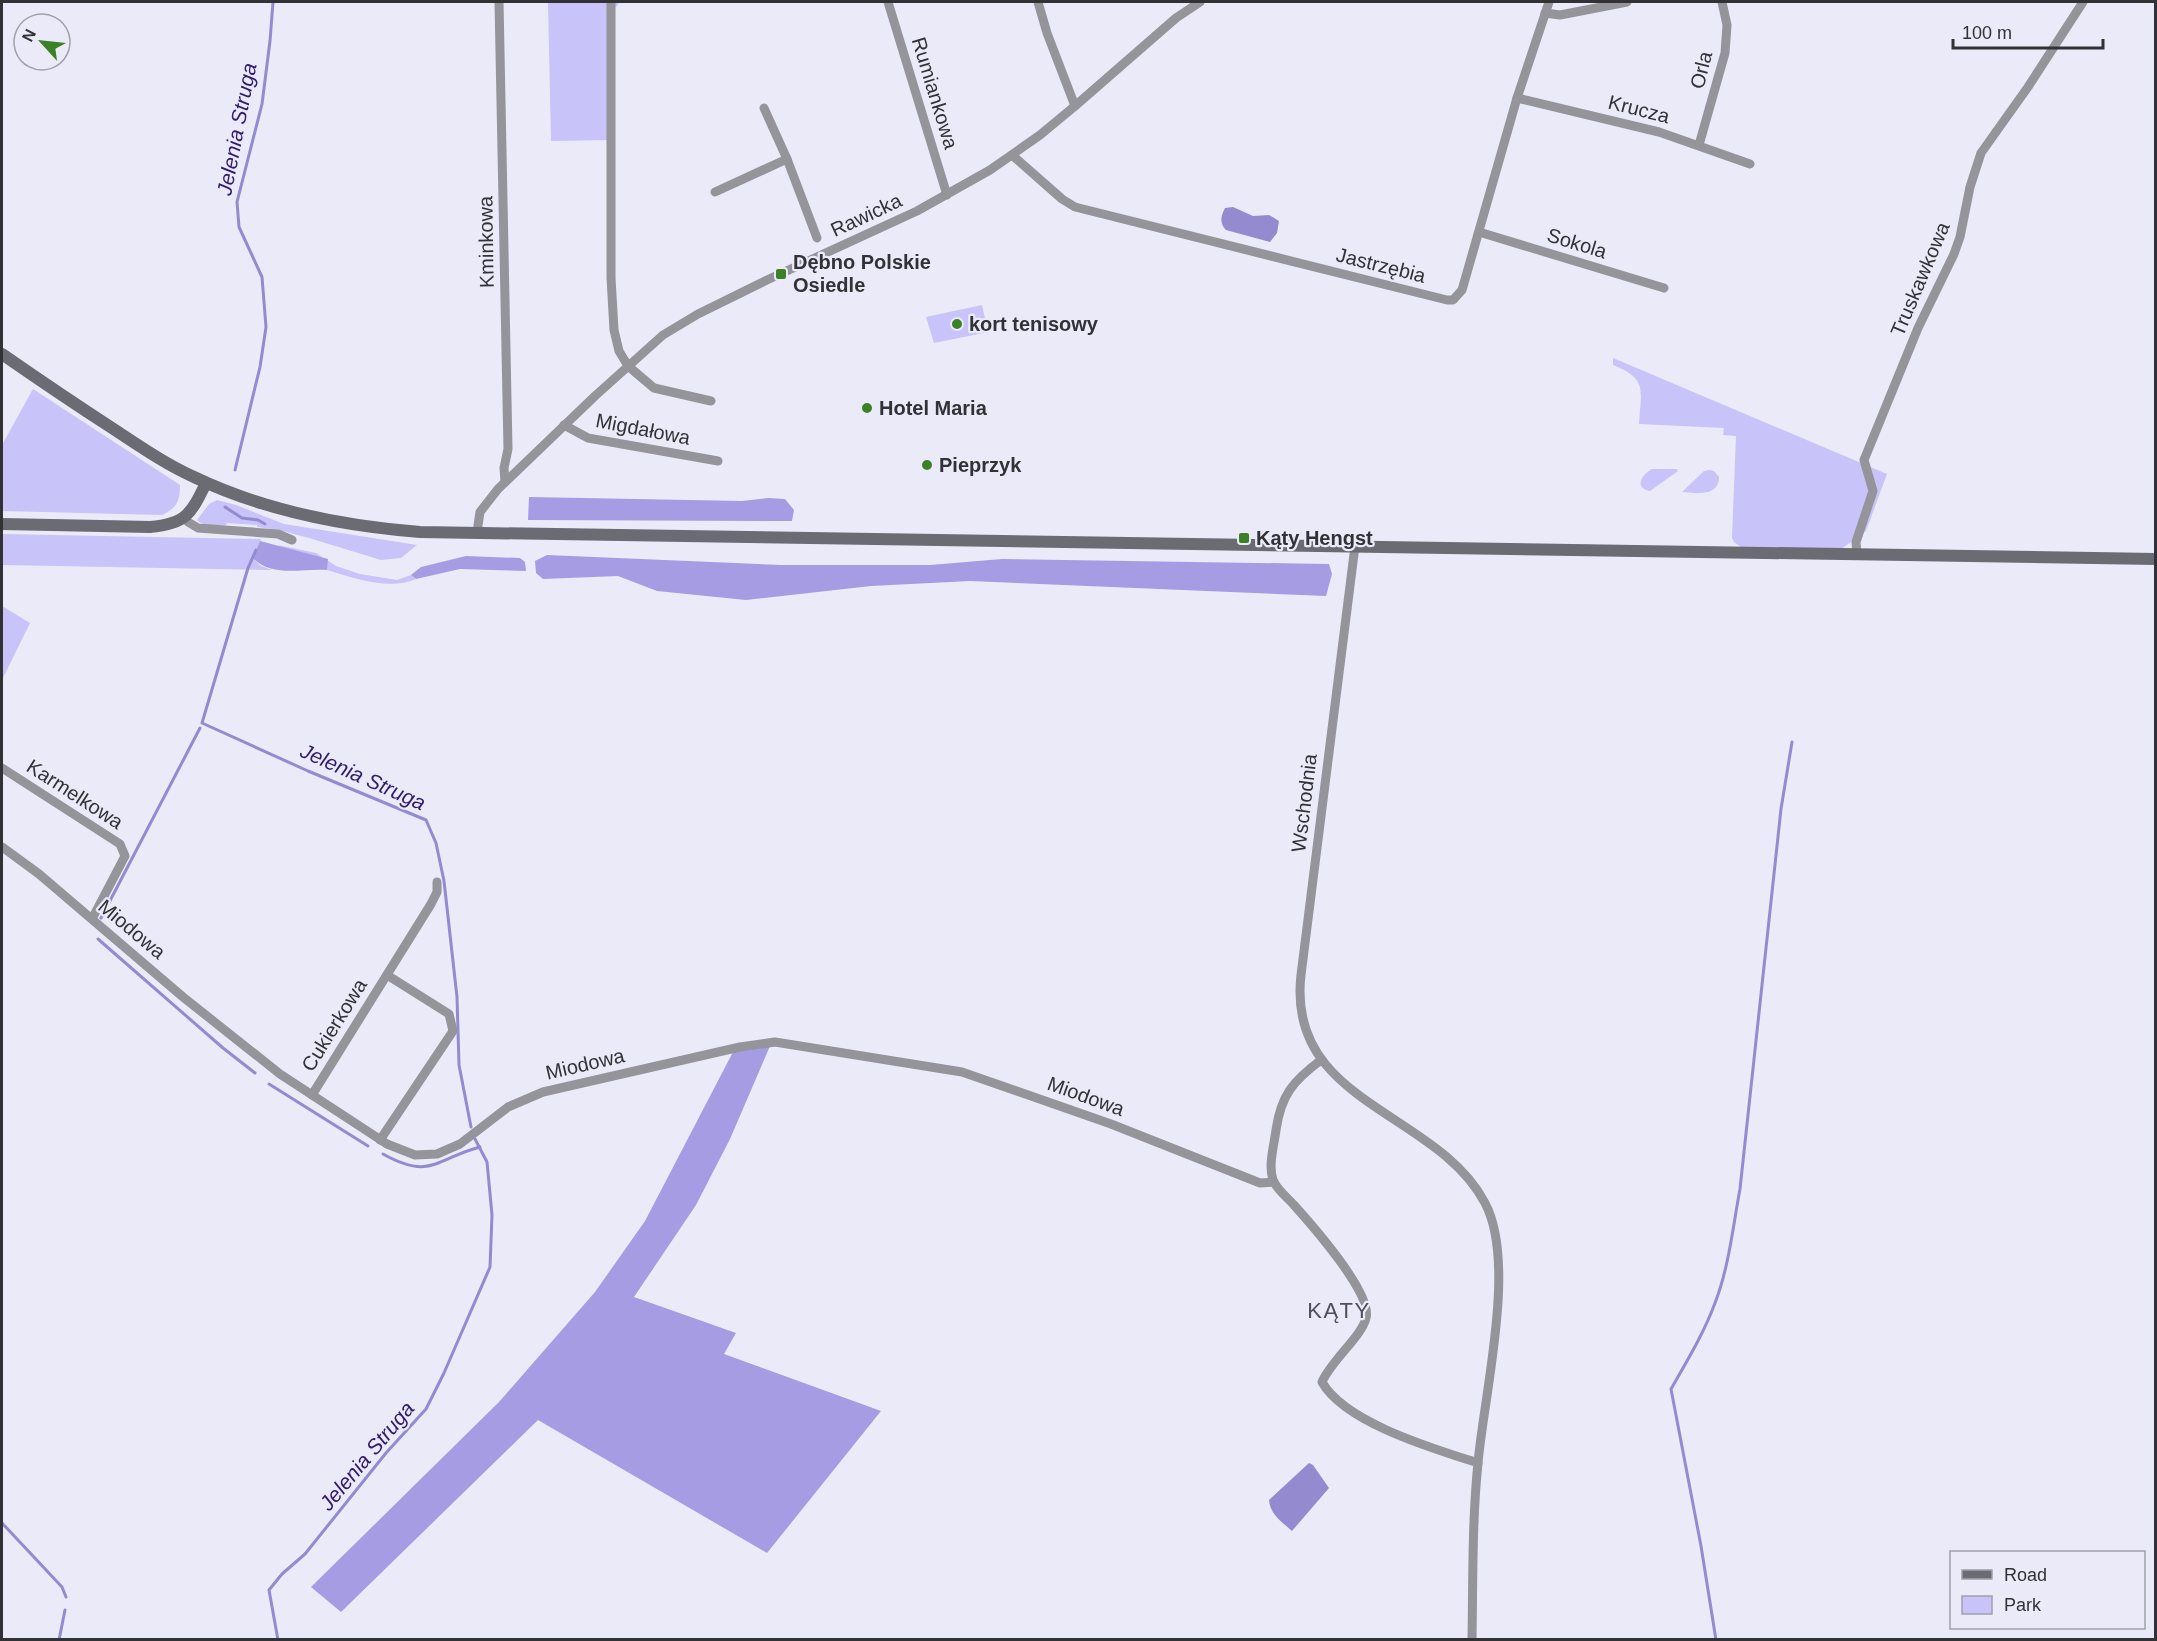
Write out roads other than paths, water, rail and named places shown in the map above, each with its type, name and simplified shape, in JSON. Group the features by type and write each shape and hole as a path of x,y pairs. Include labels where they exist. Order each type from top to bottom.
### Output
{"main road":[{"path":"2,354 141,447 206,483 273,506 346,524 420,532 2156,559"},
{"path":"2,524 150,527 171,524 191,512 206,483"}],"street":[{"name":"Kminkowa","path":"498,2 508,437 504,468 505,482"},
{"path":"611,2 611,278 614,330 619,351 628,366 654,388 711,401"},
{"name":"Rumiankowa","path":"888,2 947,195"},
{"path":"1038,2 1075,106"},
{"name":"Rawicka","path":"477,532 480,512 505,482 663,335 767,280 917,211 1012,155 1075,106 1176,18 1200,2"},
{"name":"Jastrzębia","path":"1012,155 1062,199 1075,207 1453,300 1462,290 1516,98 1549,2"},
{"path":"1545,13 1560,15 1627,2"},
{"name":"Orla","path":"1699,145 1725,53 1727,25 1722,2"},
{"name":"Truskawkowa","path":"1857,554 1856,543 1873,491 1864,460 1918,328 1954,254 1960,237 1970,187 1982,153 2083,2"},
{"name":"Krucza","path":"1516,98 1659,132 1750,164"},
{"path":"764,108 787,159 817,238"},
{"path":"715,192 787,159"},
{"name":"Sokola","path":"1479,232 1664,288"},
{"name":"Migdałowa","path":"564,425 588,438 718,461"},
{"path":"185,517 188,522 198,528 278,534 292,540"},
{"name":"Wschodnia","path":"1355,546 1300,983 1301,1012 1308,1036 1321,1060 1338,1079 1431,1145 1463,1172 1485,1203 1492,1221 1497,1241 1499,1266 1496,1316 1478,1463 1472,1640"},
{"name":"Karmelkowa","path":"2,768 120,844 125,856 92,919"},
{"name":"Miodowa","path":"2,847 39,874 183,997 280,1074 380,1140 415,1155 437,1154 460,1144 508,1107 543,1092 740,1047 775,1042 962,1072 1111,1124 1260,1183 1274,1182"},
{"name":"Cukierkowa","path":"312,1095 431,904 437,892 437,882"},
{"name":"Cukierkowa","path":"380,1140 453,1031 449,1014 387,975"},
{"path":"1321,1060 1296,1081 1283,1101 1277,1121 1271,1163 1274,1182 1324,1240 1362,1294 1366,1306 1367,1318 1326,1372 1322,1382 1328,1392 1352,1411 1414,1442 1478,1463"}],"waterway":[{"name":"Jelenia Struga","path":"235,470 260,367 266,327 262,277 239,227 237,202 262,104 273,2"},
{"name":"Jelenia Struga","path":"225,507 242,518 258,520 265,524"},
{"name":"Jelenia Struga","path":"256,550 248,568 202,723 308,771 426,820 436,843 444,881 457,997 459,1065 471,1127"},
{"path":"101,918 200,728"},
{"path":"1716,1640 1701,1546 1671,1389 1711,1314 1724,1275 1730,1246 1740,1189 1781,809 1792,742"},
{"path":"98,939 255,1073"},
{"path":"269,1084 368,1146"},
{"name":"Jelenia Struga","path":"278,1640 269,1590 282,1574 305,1554 386,1453 426,1409 490,1267 492,1215 487,1162 475,1139"},
{"path":"383,1154 399,1162 423,1167 480,1147"},
{"path":"2,1523 62,1587 66,1597"},
{"path":"59,1640 65,1610"}],"place":[{"name":"Dębno Polskie Osiedle","path":"781,274"},
{"name":"kort tenisowy","path":"957,324"},
{"name":"Hotel Maria","path":"867,408"},
{"name":"Pieprzyk","path":"927,465"},
{"name":"Kąty Hengst","path":"1244,538"}],"district":[{"name":"KĄTY","path":"1339,1310"}]}
